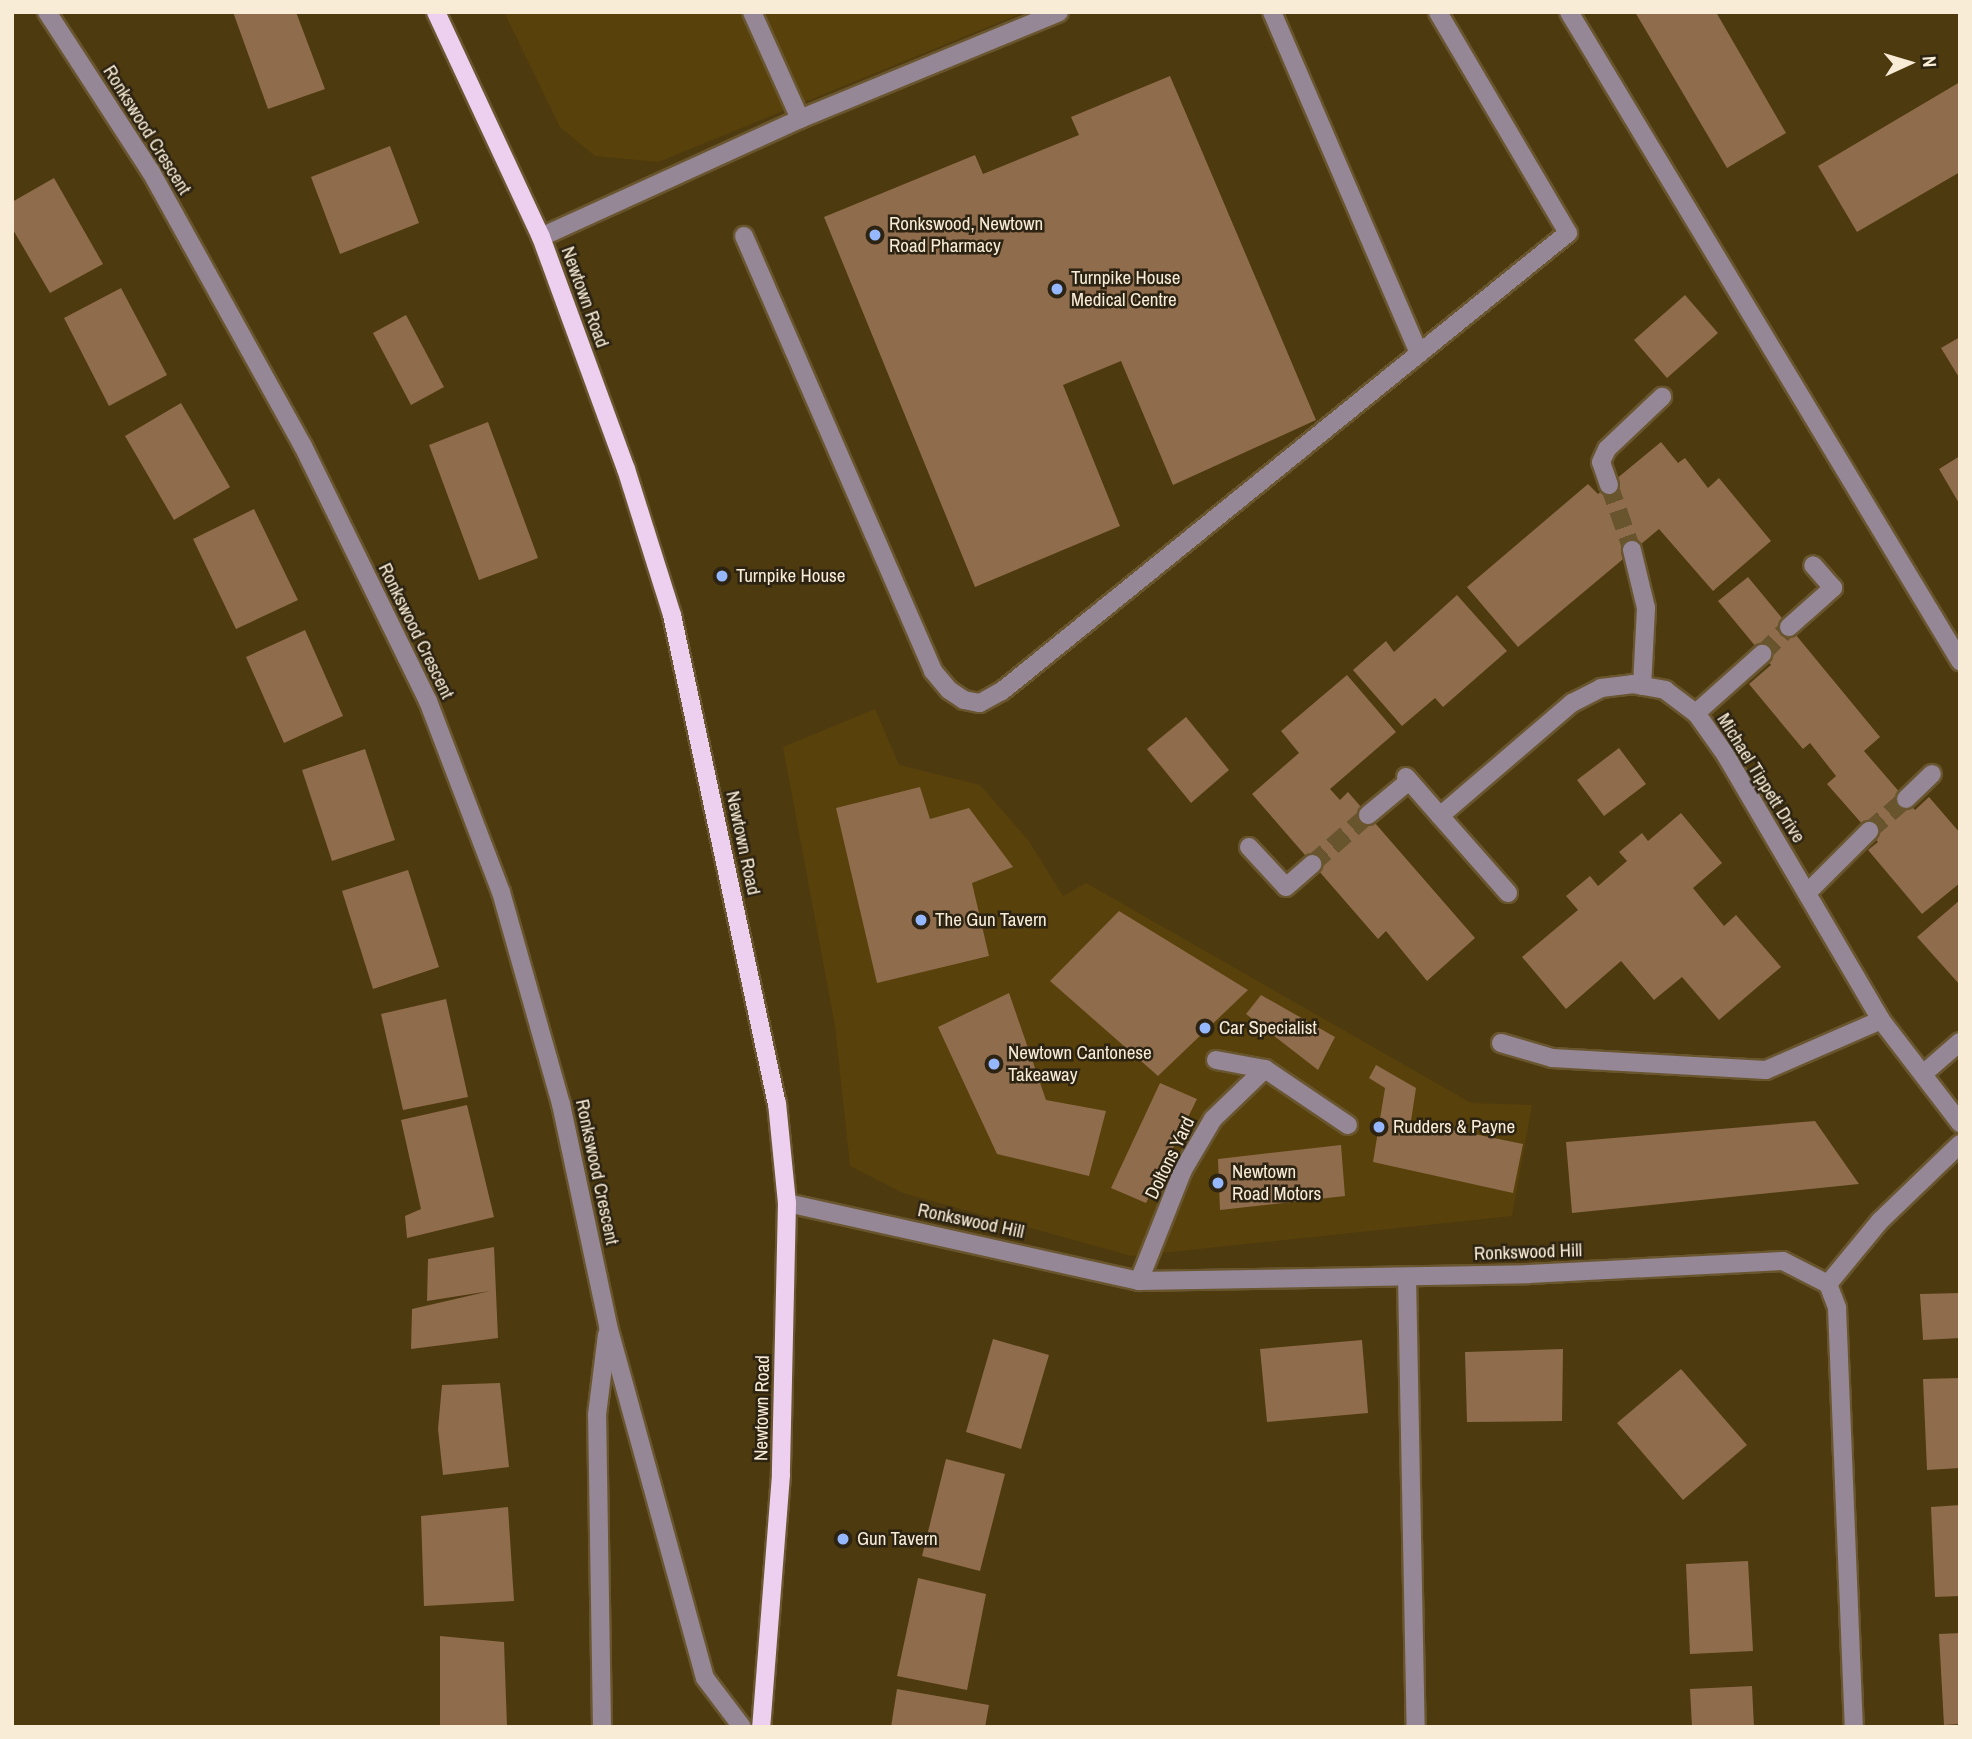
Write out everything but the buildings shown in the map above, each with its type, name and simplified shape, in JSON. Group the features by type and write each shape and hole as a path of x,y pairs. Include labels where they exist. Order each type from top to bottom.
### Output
{"main road":[{"name":"Newtown Road","path":"436,12 541,237 626,469 672,615 777,1103 788,1203 781,1475 761,1727"}],"street":[{"name":"Ronkswood Crescent","path":"47,12 151,172 303,446 428,701 501,892 561,1104 608,1326 705,1678 742,1727"},
{"path":"752,12 800,119"},
{"path":"541,237 800,119 1059,12"},
{"path":"1272,12 1419,354"},
{"path":"744,236 933,671 964,700 980,703 1002,691 1568,233 1438,12"},
{"path":"1569,12 1960,661"},
{"path":"1609,485 1601,462 1607,449 1662,397"},
{"path":"1632,551 1646,608 1642,686"},
{"path":"1789,628 1833,588 1813,565"},
{"path":"1696,713 1762,654"},
{"name":"Michael Tippett Drive","path":"1440,816 1572,703 1601,688 1642,686 1665,690 1696,713 1725,754 1881,1020 1960,1122"},
{"path":"1906,799 1932,774"},
{"path":"1368,816 1408,779 1508,893"},
{"path":"1807,892 1869,831"},
{"path":"1249,847 1286,887 1312,864"},
{"path":"1501,1043 1552,1058 1766,1070 1881,1020"},
{"path":"1923,1074 1960,1042"},
{"path":"1216,1060 1265,1069 1348,1125"},
{"name":"Doltons Yard","path":"1139,1281 1183,1170 1213,1119 1265,1069"},
{"path":"1854,1727 1840,1333 1828,1284 1880,1221 1960,1144"},
{"name":"Ronkswood Hill","path":"788,1203 1139,1281 1407,1277 1783,1261 1828,1284"},
{"path":"1407,1277 1416,1727"},
{"name":"Ronkswood Crescent","path":"602,1727 597,1415 608,1326"}],"shaded area":[{"path":"504,12 1025,12 658,162 595,156 560,127"},
{"path":"875,709 899,765 980,785 1028,840 1063,896 1086,883 1471,1103 1532,1105 1512,1216 1132,1256 903,1193 850,1166 835,1026 783,747"}],"tunnel":[{"path":"1609,485 1632,550"},
{"path":"1762,654 1789,627"},
{"path":"1869,831 1906,799"},
{"path":"1312,864 1368,815"}],"place":[{"name":"Ronkswood, Newtown Road Pharmacy","path":"875,235"},
{"name":"Turnpike House Medical Centre","path":"1057,289"},
{"name":"Turnpike House","path":"722,576"},
{"name":"The Gun Tavern","path":"921,920"},
{"name":"Car Specialist","path":"1205,1028"},
{"name":"Newtown Cantonese Takeaway","path":"994,1064"},
{"name":"Rudders & Payne","path":"1379,1127"},
{"name":"Newtown Road Motors","path":"1218,1183"},
{"name":"Gun Tavern","path":"843,1539"}]}
